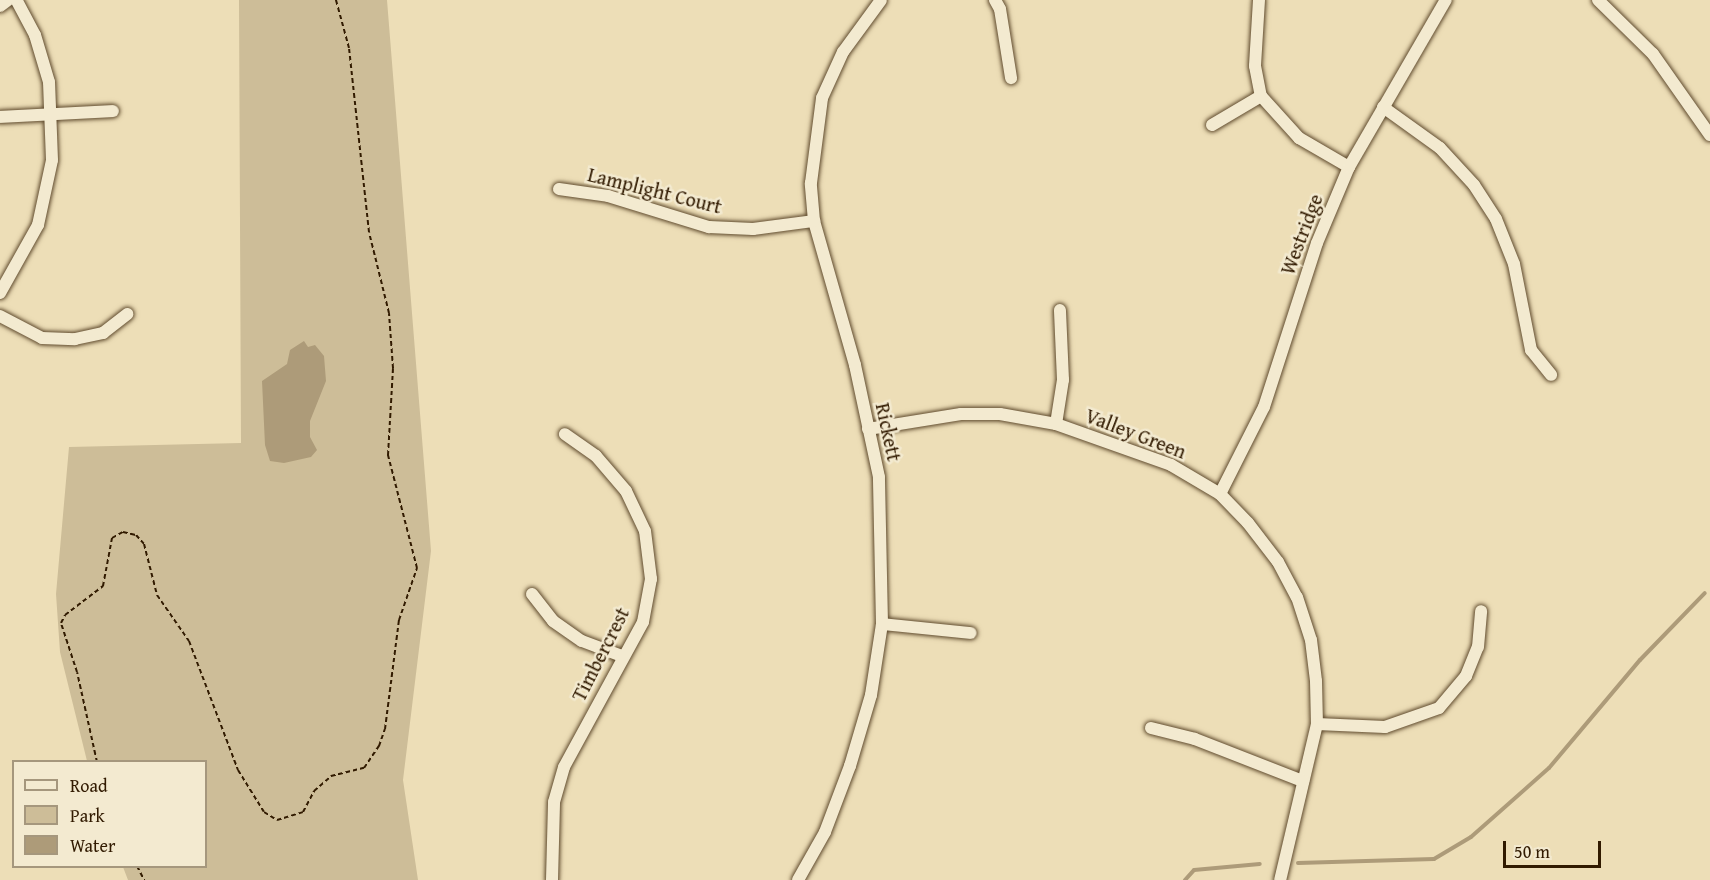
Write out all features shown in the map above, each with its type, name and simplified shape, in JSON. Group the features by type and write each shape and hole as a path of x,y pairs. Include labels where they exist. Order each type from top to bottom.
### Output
{"street":[{"path":"0,6 8,0"},
{"path":"0,293 38,225 52,160 49,82 35,35 16,0"},
{"name":"Rickett","path":"798,880 825,832 850,766 871,695 882,624 879,477 855,364 814,220 813,149 822,98 843,52 881,0"},
{"path":"995,0 1000,9 1011,78"},
{"path":"1259,0 1255,66 1261,96 1299,138 1349,167"},
{"name":"Westridge","path":"1220,494 1264,407 1317,243 1349,167 1446,0"},
{"path":"1598,0 1653,54 1710,135"},
{"path":"1212,125 1261,96"},
{"path":"1383,107 1440,148 1474,185 1496,219 1514,264 1531,350 1551,375"},
{"path":"0,117 113,111"},
{"name":"Lamplight Court","path":"559,189 608,196 709,227 753,229 814,220"},
{"path":"1056,424 1063,380 1060,310"},
{"path":"0,316 42,338 75,339 103,333 127,314"},
{"name":"Valley Green","path":"868,429 961,414 1000,414 1056,424 1171,465 1220,494 1278,562 1297,597 1311,640 1317,724 1280,880"},
{"name":"Timbercrest","path":"552,880 554,802 564,767 622,656 643,622 651,579 645,531 626,491 596,456 566,434"},
{"path":"532,594 553,621 582,641 622,656"},
{"path":"1317,724 1385,727 1439,708 1456,693 1466,676 1478,647 1481,611"},
{"path":"882,624 971,633"},
{"path":"1151,728 1195,739 1303,781"}],"path":[{"path":"96,760 77,672 61,623 64,615 103,586 112,538 123,532 136,535 144,544 157,595 189,641 238,770 264,812 278,820 303,812 314,791 331,776 364,768 379,746 385,729 399,620 417,568 388,455 393,368 389,313 369,232 349,48 336,0"}],"green space":[{"path":"239,0 387,0 431,551 403,780 418,880 128,880 123,868 207,868 207,760 87,760 60,652 56,594 69,447 241,443"}],"water":[{"path":"304,341 308,347 315,345 324,356 326,381 310,421 310,437 317,450 311,457 284,463 270,461 265,445 262,381 287,364 290,350"}],"waterway":[{"path":"1298,863 1434,859 1471,837 1549,768 1640,660 1705,593"},
{"path":"1185,880 1194,870 1260,864"}]}
